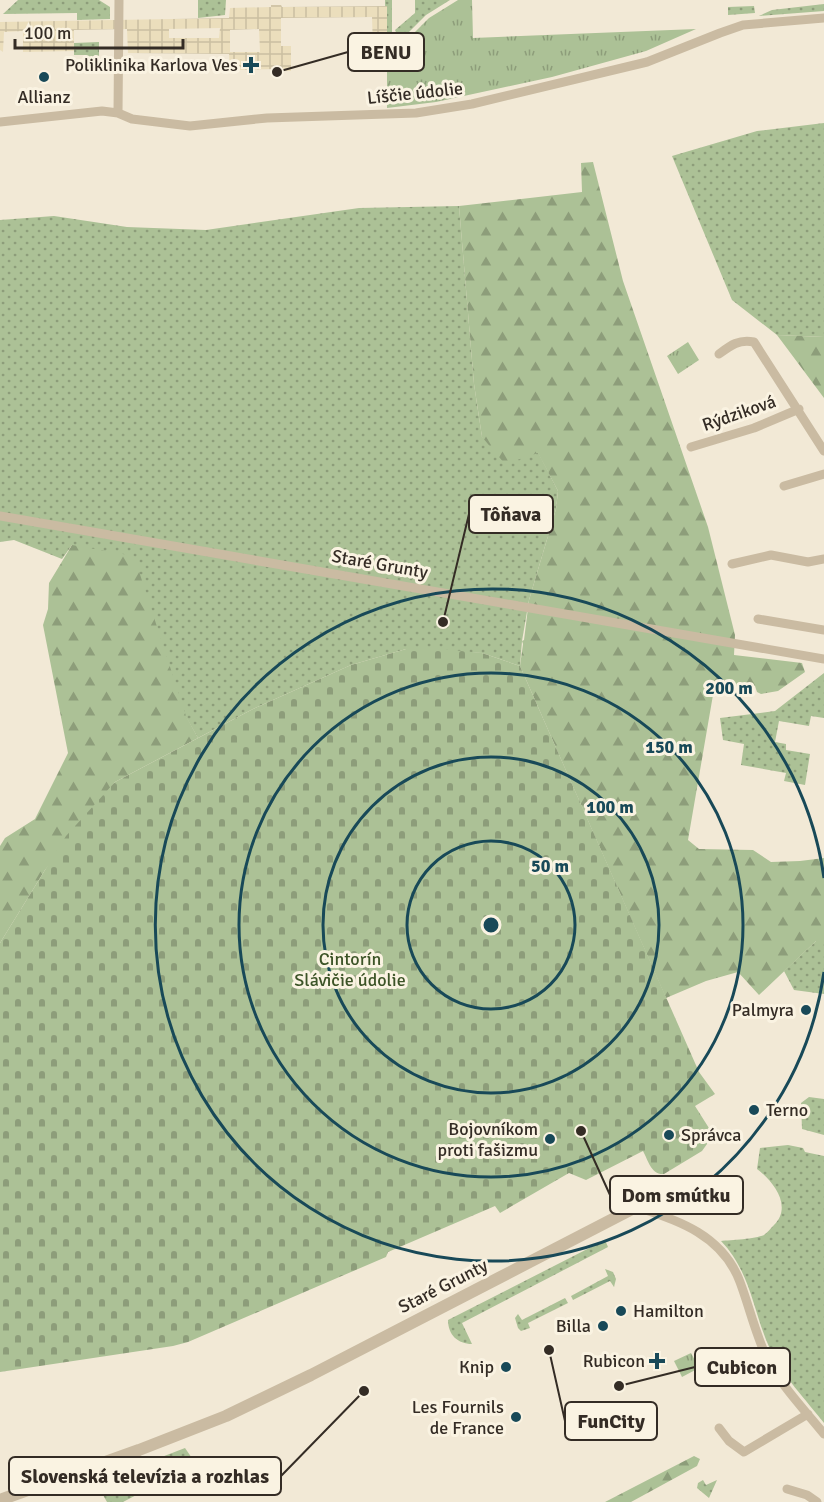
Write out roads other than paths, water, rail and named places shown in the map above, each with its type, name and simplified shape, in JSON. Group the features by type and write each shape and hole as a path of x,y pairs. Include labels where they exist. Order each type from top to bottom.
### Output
{"street":[{"path":"118,113 119,0"},
{"name":"Líščie údolie","path":"0,122 102,111 118,113 132,119 190,126 267,118 416,113 472,104 647,62 743,25 824,18"},
{"path":"719,354 736,342 745,340 754,342 824,451"},
{"name":"Rýdziková","path":"691,447 754,428 799,409"},
{"path":"784,486 824,474"},
{"name":"Staré Grunty","path":"0,516 824,659"},
{"path":"732,564 771,555 808,562 824,559"},
{"path":"758,619 824,630"},
{"name":"Staré Grunty","path":"0,1500 226,1416 311,1375 636,1207 691,1227 706,1236 727,1256 740,1281 767,1358 784,1385 824,1434"},
{"path":"719,1428 729,1441 744,1452 808,1414"},
{"path":"787,1489 807,1495 817,1502"}],"place":[{"name":"Poliklinika Karlova Ves","path":"251,65"},
{"name":"BENU","path":"277,72"},
{"name":"Allianz","path":"44,77"},
{"name":"Tôňava","path":"443,622"},
{"name":"Palmyra","path":"806,1010"},
{"name":"Terno","path":"754,1110"},
{"name":"Dom smútku","path":"581,1131"},
{"name":"Správca","path":"669,1135"},
{"name":"Bojovníkom proti fašizmu","path":"550,1139"},
{"name":"Hamilton","path":"621,1311"},
{"name":"Billa","path":"603,1326"},
{"name":"FunCity","path":"549,1350"},
{"name":"Rubicon","path":"657,1361"},
{"name":"Knip","path":"506,1367"},
{"name":"Cubicon","path":"619,1386"},
{"name":"Slovenská televízia a rozhlas","path":"364,1391"},
{"name":"Les Fournils de France","path":"516,1417"}],"park label":[{"name":"Cintorín Slávičie údolie","path":"350,969"}]}
